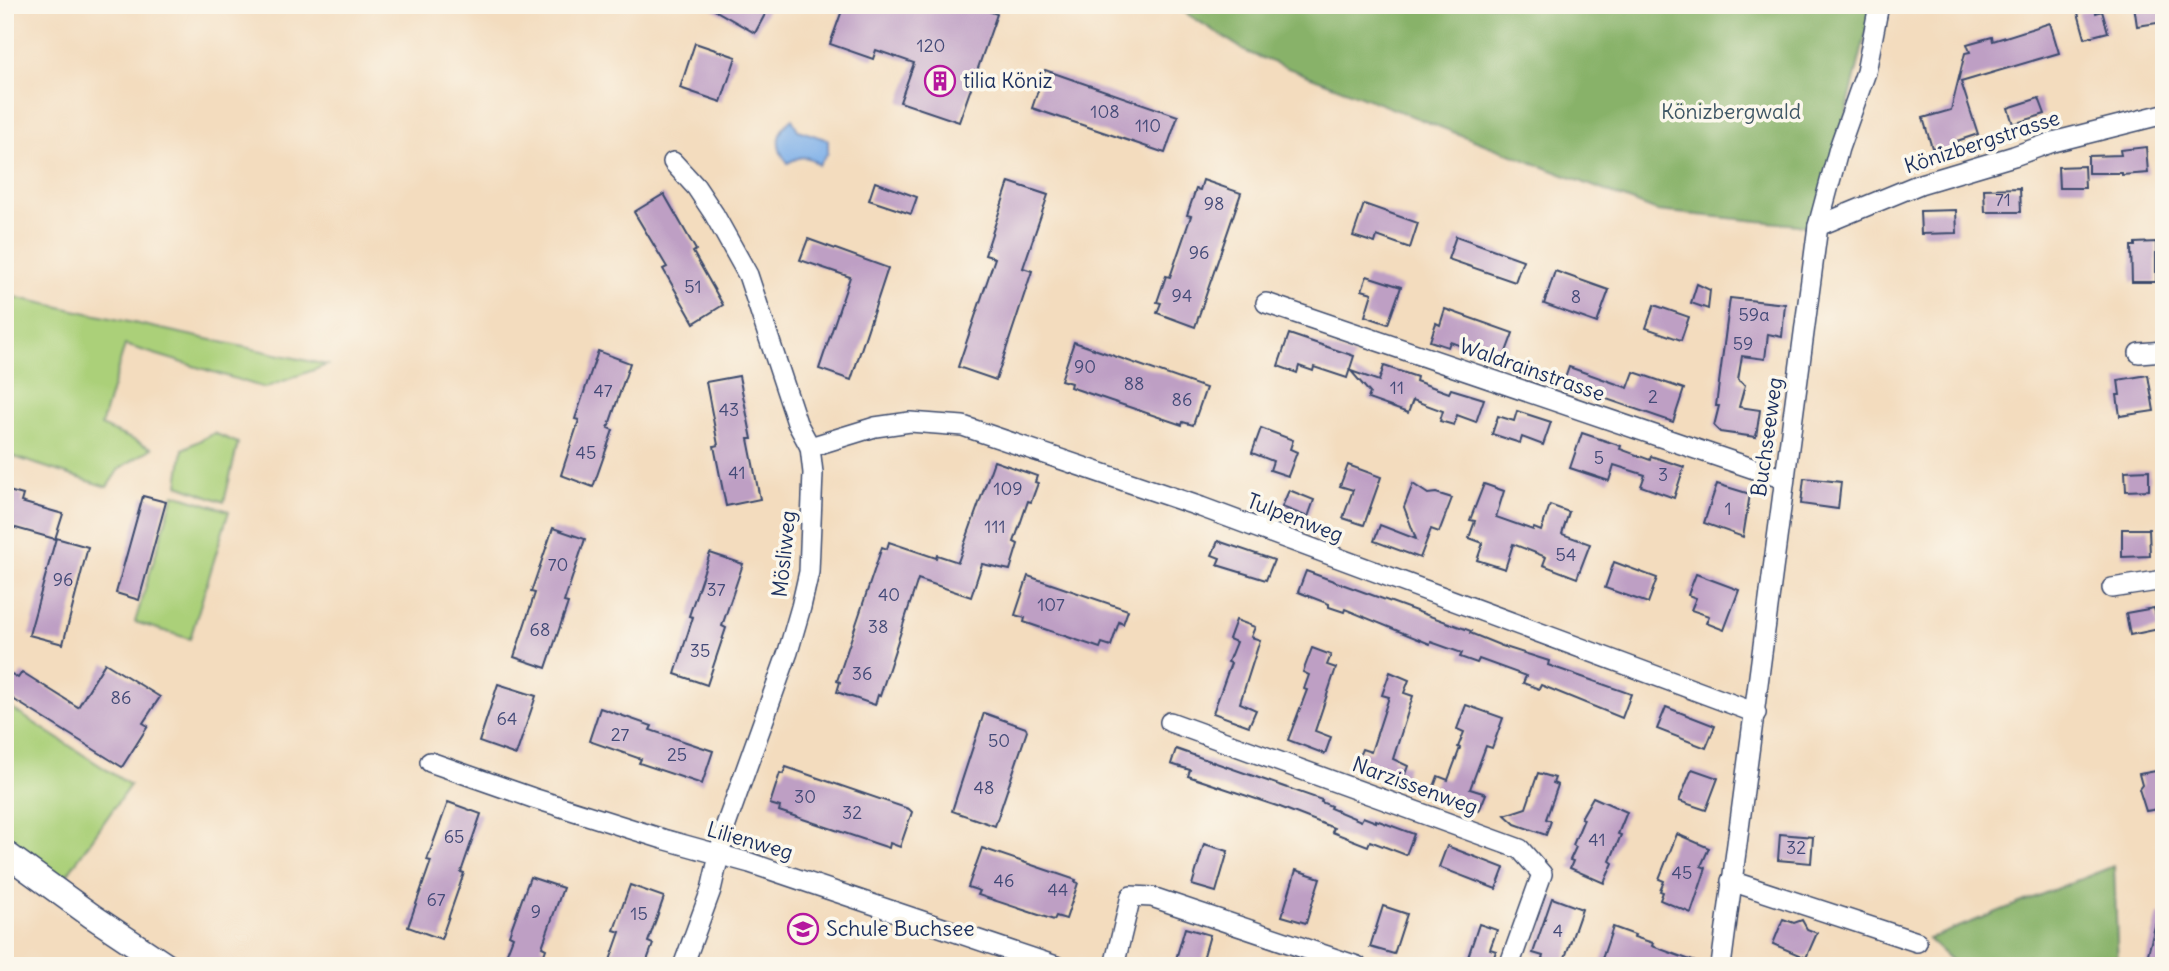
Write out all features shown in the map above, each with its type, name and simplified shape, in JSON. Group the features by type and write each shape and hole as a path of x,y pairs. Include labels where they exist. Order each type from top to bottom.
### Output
{"street":[{"name":"Buchseeweg","path":"1721,966 1818,226 1839,148 1866,72 1879,5"},
{"name":"Könizbergstrasse","path":"1818,226 1920,184 2053,142 2164,114"},
{"name":"Mösliweg","path":"673,162 696,187 714,214 747,275 797,423 810,447 813,473 809,572 801,607 788,652 726,825 711,890 683,966"},
{"name":"Waldrainstrasse","path":"1266,303 1784,479"},
{"path":"2139,354 2164,351"},
{"name":"Tulpenweg","path":"810,447 874,427 910,422 963,426 1201,507 1755,713"},
{"path":"2112,588 2164,580"},
{"name":"Narzissenweg","path":"1170,722 1520,849 1542,874 1509,966"},
{"name":"Lilienweg","path":"430,762 1056,966"},
{"path":"5,853 167,966"},
{"path":"1731,881 1917,942"},
{"path":"1114,966 1131,897 1140,896 1152,897 1357,966"}],"green space":[{"name":"Könizbergwald","path":"1173,5 1873,5 1818,227 1657,211 1249,53"},
{"path":"5,295 327,365 265,388 125,345 101,426 152,448 119,469 107,487 5,454"},
{"path":"214,433 238,443 224,502 178,485 183,449"},
{"path":"174,494 229,511 190,639 135,622"},
{"path":"5,704 130,785 64,879 5,837"},
{"path":"2114,866 2118,966 1957,966 1928,939"}],"water":[{"path":"792,119 798,130 828,140 828,153 818,165 807,158 788,163 783,157 779,146 780,134"}],"building":[{"path":"706,5 770,5 755,33"},
{"name":"tilia Köniz","path":"844,5 972,5 997,14 959,122 900,102 914,63 876,50 873,59 830,44"},
{"path":"2134,5 2164,5 2164,22 2137,26"},
{"path":"2095,8 2096,13 2102,11 2108,32 2085,38 2078,13"},
{"path":"2050,23 2059,53 1961,82 1978,134 1957,141 1960,152 1944,157 1940,146 1932,148 1923,118 1951,110 1965,53 1970,52 1967,44 1992,37 1993,41"},
{"path":"695,43 736,57 721,102 680,88"},
{"path":"1045,70 1178,116 1165,153 1032,108"},
{"path":"2039,98 2045,114 2013,124 2008,108"},
{"path":"2146,147 2148,173 2088,173 2088,156 2121,155 2120,150"},
{"path":"2084,166 2085,188 2059,188 2058,167"},
{"path":"1203,180 1241,193 1195,327 1157,313 1161,303 1157,302 1166,276 1170,277 1191,216 1187,215 1196,189 1200,190"},
{"path":"875,182 917,197 911,214 869,200"},
{"path":"1009,182 1048,195 1023,268 1032,271 996,380 958,367 995,258 985,255"},
{"path":"2020,188 2021,212 1985,212 1984,189"},
{"path":"664,194 723,305 694,323 663,269 667,267 634,212"},
{"path":"1364,204 1418,223 1410,248 1377,236 1375,243 1353,236"},
{"path":"1956,210 1957,233 1921,234 1920,211"},
{"path":"1456,236 1523,260 1515,282 1448,259"},
{"path":"808,239 888,268 851,380 819,369 850,277 800,260"},
{"path":"2156,242 2156,282 2132,282 2131,246 2135,246 2135,243"},
{"path":"1555,271 1609,290 1597,323 1544,304"},
{"path":"1367,276 1401,287 1388,324 1365,316 1372,293 1362,290"},
{"path":"1697,284 1710,290 1708,309 1691,303"},
{"path":"1730,298 1785,304 1782,337 1768,334 1765,359 1742,356 1738,380 1745,385 1739,407 1760,410 1756,437 1720,432 1714,426 1719,406 1716,406"},
{"path":"1654,305 1689,317 1681,340 1646,328"},
{"path":"1445,309 1513,333 1503,360 1450,342 1448,347 1430,341 1436,323 1440,325"},
{"path":"1289,334 1354,356 1347,378 1314,367 1313,371 1299,366 1297,373 1278,366"},
{"path":"1074,342 1206,388 1193,425 1183,422 1182,425 1070,387 1071,383 1061,380"},
{"path":"598,351 630,363 608,428 613,430 593,487 561,475 579,420 575,419"},
{"path":"1384,366 1417,377 1416,381 1449,393 1451,389 1484,399 1476,422 1457,415 1454,425 1440,421 1443,411 1413,400 1408,413 1368,399 1370,393 1351,371 1379,381"},
{"path":"1569,367 1628,388 1634,372 1684,389 1673,422 1563,384"},
{"path":"2148,375 2154,411 2120,416 2118,380"},
{"path":"739,376 752,439 748,439 760,499 726,506 714,446 718,445 706,382"},
{"path":"1517,411 1551,422 1543,445 1522,437 1520,443 1492,434 1498,416 1514,421"},
{"path":"1261,428 1293,440 1290,449 1297,452 1288,476 1270,470 1273,461 1252,453"},
{"path":"1582,433 1621,446 1620,449 1650,460 1651,456 1684,467 1674,498 1641,486 1645,475 1614,465 1609,481 1570,468"},
{"path":"994,461 1037,476 1035,482 1038,483 1031,502 1028,501 1014,542 1018,544 1010,570 982,564 971,597 918,579 875,705 837,692 840,682 837,681 882,547 887,549 889,542 936,558 937,555 958,562"},
{"path":"1348,465 1381,477 1364,525 1343,518 1353,490 1340,486"},
{"path":"2149,470 2149,490 2126,491 2125,471"},
{"path":"1804,478 1841,482 1838,509 1801,504"},
{"path":"1413,484 1428,494 1436,493 1452,498 1439,532 1431,529 1420,558 1374,541 1380,525 1416,539 1404,507"},
{"path":"1484,484 1504,491 1496,517 1533,530 1534,528 1541,531 1550,505 1569,512 1562,534 1590,544 1577,578 1543,565 1546,557 1513,544 1505,569 1477,560 1483,543 1469,538 1475,521 1470,520"},
{"path":"1717,484 1750,494 1743,537 1704,523"},
{"path":"5,490 23,495 21,502 63,514 55,539 5,525"},
{"path":"1289,490 1314,500 1308,517 1282,507"},
{"path":"143,496 166,502 139,600 116,593"},
{"path":"553,528 585,539 564,602 568,603 546,668 514,657 535,593 531,592"},
{"path":"2122,529 2149,529 2150,556 2122,557"},
{"path":"56,538 88,547 63,644 29,635"},
{"path":"1218,541 1274,560 1266,580 1217,565 1220,558 1212,555"},
{"path":"710,553 743,564 722,626 726,628 707,685 675,674 693,617 689,616"},
{"path":"1614,562 1657,578 1648,603 1605,588"},
{"path":"1306,571 1471,631 1470,633 1502,646 1549,661 1548,665 1631,694 1622,718 1541,685 1539,689 1523,683 1526,676 1479,659 1477,663 1460,657 1462,653 1431,642 1430,644 1345,609 1344,612 1329,607 1329,604 1298,592"},
{"path":"1696,574 1739,590 1724,630 1706,623 1709,616 1691,610 1696,598 1688,595"},
{"path":"1028,576 1128,610 1123,624 1119,622 1111,646 1102,643 1100,648 1024,622 1025,618 1015,615"},
{"path":"2154,608 2159,629 2130,635 2126,613"},
{"path":"1236,620 1255,627 1251,637 1260,640 1240,703 1256,710 1249,726 1213,713 1231,663 1228,662 1236,642 1229,639"},
{"path":"1312,648 1331,655 1327,665 1336,668 1315,731 1331,737 1325,754 1288,740 1307,690 1304,689 1309,675 1303,672"},
{"path":"105,663 160,697 143,723 148,726 122,767 5,694 5,670 18,678 22,672 78,707"},
{"path":"1390,672 1409,680 1404,693 1413,696 1393,759 1408,766 1402,782 1356,764 1362,749 1371,752 1389,697 1382,695"},
{"path":"498,684 536,696 516,755 479,742"},
{"path":"1466,705 1503,718 1492,748 1486,746 1470,789 1486,794 1479,811 1432,792 1438,776 1448,780 1464,732 1457,729"},
{"path":"1666,707 1715,726 1706,748 1657,729"},
{"path":"600,708 652,726 650,730 713,751 702,784 639,763 641,759 589,741"},
{"path":"984,713 1026,728 1027,731 995,826 952,811"},
{"path":"1176,749 1322,800 1321,802 1331,806 1330,808 1361,821 1363,817 1376,820 1414,834 1406,855 1370,841 1368,846 1332,832 1334,828 1280,807 1188,776 1190,770 1171,764"},
{"path":"786,767 909,809 912,812 900,847 890,843 889,848 779,811 780,807 770,804 780,773 783,774"},
{"path":"1692,769 1718,778 1706,810 1679,801"},
{"path":"2162,770 2164,808 2146,811 2139,789 2142,785 2139,774"},
{"path":"1538,773 1555,778 1553,783 1558,785 1546,819 1551,821 1546,835 1515,824 1505,815 1526,808"},
{"path":"1593,797 1627,812 1610,861 1613,863 1604,883 1570,868 1573,861 1570,860 1576,847 1573,845 1584,819 1581,818"},
{"path":"448,802 481,814 441,939 408,927 431,861 427,860"},
{"path":"1677,834 1709,848 1701,866 1706,868 1691,913 1660,900 1664,881 1659,879"},
{"path":"1780,834 1813,837 1811,863 1778,860"},
{"path":"1204,844 1228,851 1216,892 1192,885"},
{"path":"1447,846 1504,868 1496,889 1439,867"},
{"path":"982,848 1076,880 1078,883 1066,919 1056,916 1054,920 978,895 980,891 968,887"},
{"path":"1296,870 1320,878 1306,923 1282,916"},
{"path":"530,877 563,888 542,947 546,949 540,966 502,966 513,937 509,935"},
{"path":"630,885 664,897 648,942 653,944 645,966 608,966 620,932 614,930"},
{"path":"1552,898 1582,909 1562,966 1540,966 1543,956 1533,953"},
{"path":"1383,906 1407,914 1394,954 1370,947"},
{"path":"2158,914 2164,914 2164,966 2145,966"},
{"path":"1783,919 1794,923 1802,920 1807,929 1817,933 1806,958 1773,944"},
{"path":"1479,924 1497,930 1490,949 1496,951 1491,966 1465,966"},
{"path":"1613,927 1701,966 1612,966 1601,962"},
{"path":"1185,928 1210,935 1201,966 1174,966"}],"place":[{"name":"tilia Köniz","path":"940,81"},
{"name":"Schule Buchsee","path":"803,929"}]}
